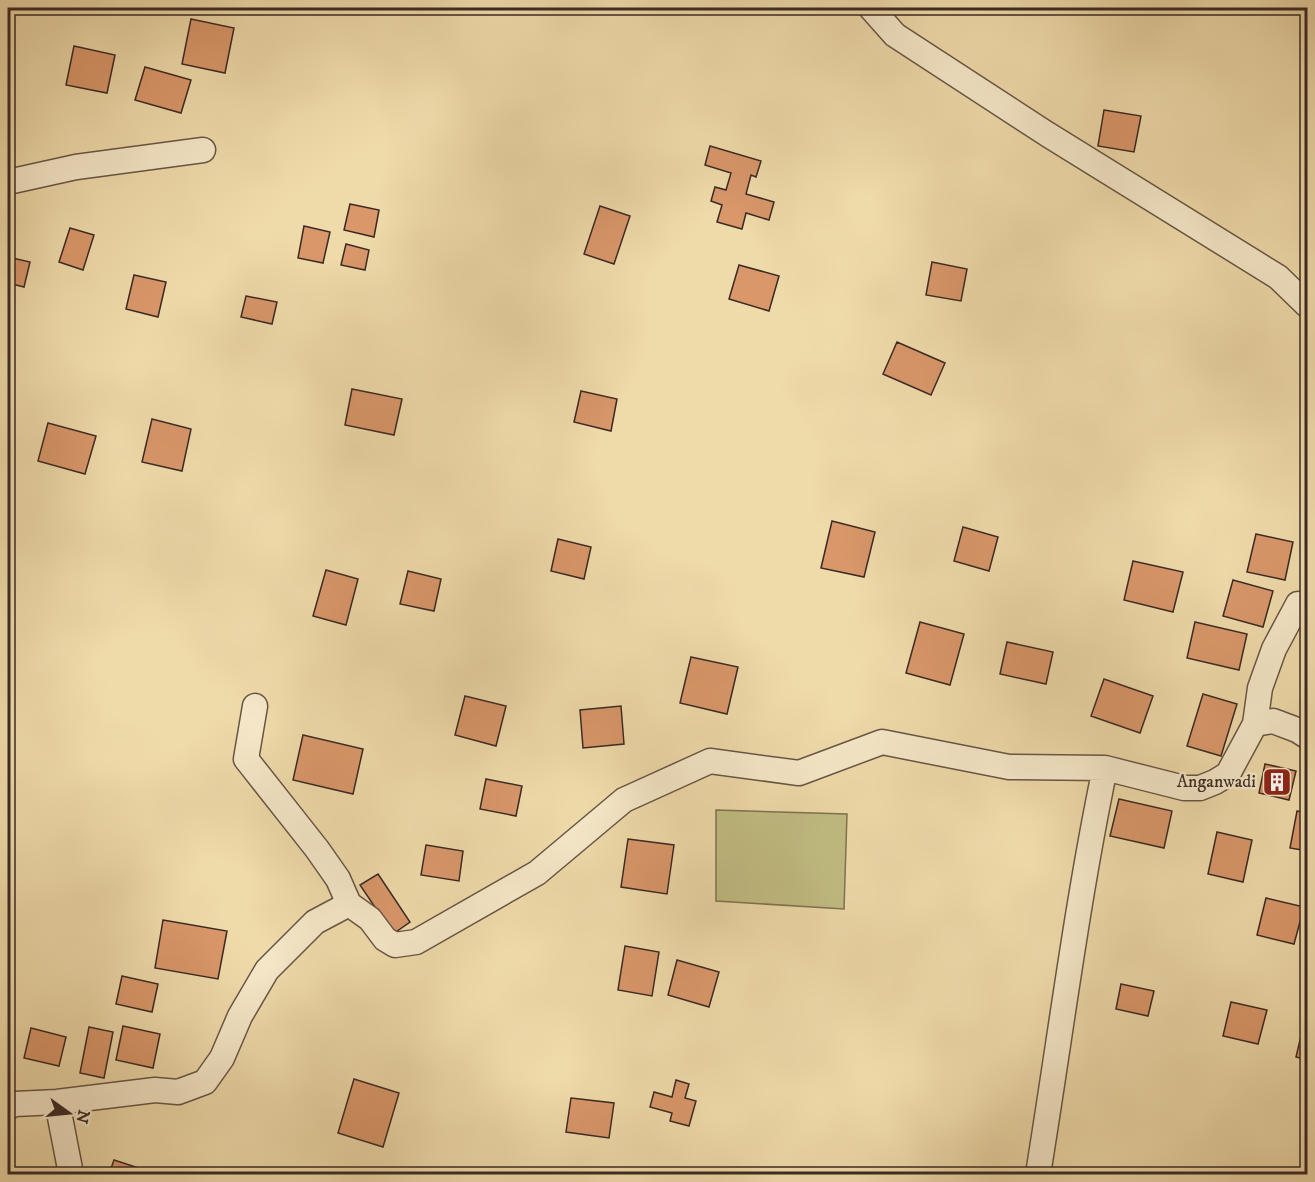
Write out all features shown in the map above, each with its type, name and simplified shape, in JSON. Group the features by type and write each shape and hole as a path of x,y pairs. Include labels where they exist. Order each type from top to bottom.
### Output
{"street":[{"path":"871,8 895,35 1047,134 1278,277 1308,306"},
{"path":"8,182 76,167 203,150"},
{"path":"255,706 246,759 317,849 338,879 349,904 370,919 385,939 395,945 416,942 537,873 624,800 710,761 799,773 882,742 1009,767 1106,768 1184,788 1200,789 1228,774 1255,724 1260,688 1274,649 1298,604"},
{"path":"1255,724 1273,721 1308,737"},
{"path":"1038,1174 1071,952 1093,826 1106,768"},
{"path":"8,1107 15,1104 57,1102 155,1090 178,1092 205,1082 222,1058 240,1016 267,970 315,922 349,904"},
{"path":"57,1102 71,1174"}],"shaded area":[{"path":"716,810 847,814 844,909 716,901"}],"building":[{"path":"191,19 234,28 225,73 182,64"},
{"path":"74,46 115,55 107,93 66,85"},
{"path":"145,67 191,80 181,113 135,100"},
{"path":"1104,110 1141,116 1134,152 1098,146"},
{"path":"710,146 761,161 756,177 751,175 746,194 774,202 769,220 746,213 742,229 717,222 722,205 711,201 715,187 726,190 731,173 705,165"},
{"path":"350,204 379,210 374,237 344,230"},
{"path":"600,206 630,216 614,264 584,254"},
{"path":"304,226 330,232 323,263 298,258"},
{"path":"70,228 94,235 83,270 59,262"},
{"path":"346,244 369,250 365,270 341,265"},
{"path":"8,257 30,262 24,287 8,283"},
{"path":"932,262 967,269 961,301 926,295"},
{"path":"739,265 779,276 769,311 729,299"},
{"path":"134,275 166,282 158,317 126,309"},
{"path":"246,296 277,302 272,324 241,317"},
{"path":"897,342 945,363 931,395 883,374"},
{"path":"352,389 402,399 394,435 345,425"},
{"path":"581,391 617,399 611,431 574,422"},
{"path":"152,419 191,429 182,471 142,462"},
{"path":"48,423 96,436 85,474 38,461"},
{"path":"832,521 875,532 864,577 821,568"},
{"path":"963,527 998,537 989,571 954,561"},
{"path":"1256,534 1293,542 1285,580 1247,572"},
{"path":"558,539 591,547 584,579 551,571"},
{"path":"1133,561 1183,572 1173,612 1124,600"},
{"path":"326,570 358,579 346,625 313,616"},
{"path":"408,571 441,579 434,611 400,604"},
{"path":"1233,580 1273,591 1263,627 1223,616"},
{"path":"920,622 964,634 950,685 906,673"},
{"path":"1195,622 1247,634 1239,670 1187,658"},
{"path":"1007,642 1053,652 1046,684 1000,674"},
{"path":"691,657 738,667 727,714 680,703"},
{"path":"1104,679 1153,696 1140,733 1091,716"},
{"path":"1203,694 1237,704 1221,756 1187,746"},
{"path":"465,696 506,706 496,746 455,735"},
{"path":"621,706 624,744 583,748 580,710"},
{"path":"303,735 363,749 353,794 293,780"},
{"name":"Anganwadi","path":"1265,764 1296,771 1289,800 1259,793"},
{"path":"486,779 522,786 516,816 480,809"},
{"path":"1119,799 1172,811 1164,848 1110,836"},
{"path":"1297,811 1308,813 1308,851 1290,848"},
{"path":"1217,832 1252,840 1243,882 1208,874"},
{"path":"628,839 674,845 667,894 621,887"},
{"path":"426,845 463,851 459,881 421,875"},
{"path":"378,874 410,922 393,934 360,885"},
{"path":"1266,898 1304,907 1294,944 1257,935"},
{"path":"163,920 227,931 218,979 155,968"},
{"path":"625,946 659,952 652,996 618,990"},
{"path":"677,960 719,972 709,1007 668,995"},
{"path":"122,976 158,984 152,1012 116,1004"},
{"path":"1121,984 1154,991 1148,1016 1116,1009"},
{"path":"1231,1002 1267,1010 1258,1044 1223,1036"},
{"path":"1306,1015 1308,1015 1308,1060 1296,1057"},
{"path":"123,1026 160,1034 153,1068 116,1060"},
{"path":"89,1027 113,1032 104,1078 80,1073"},
{"path":"31,1028 66,1037 59,1066 24,1058"},
{"path":"354,1079 399,1093 383,1147 338,1133"},
{"path":"676,1080 689,1084 685,1098 696,1101 689,1126 670,1121 672,1113 650,1107 654,1092 672,1097"},
{"path":"571,1098 614,1103 609,1138 566,1132"},
{"path":"114,1160 148,1171 147,1174 109,1174"}],"place":[{"name":"Anganwadi","path":"1277,782"}]}
